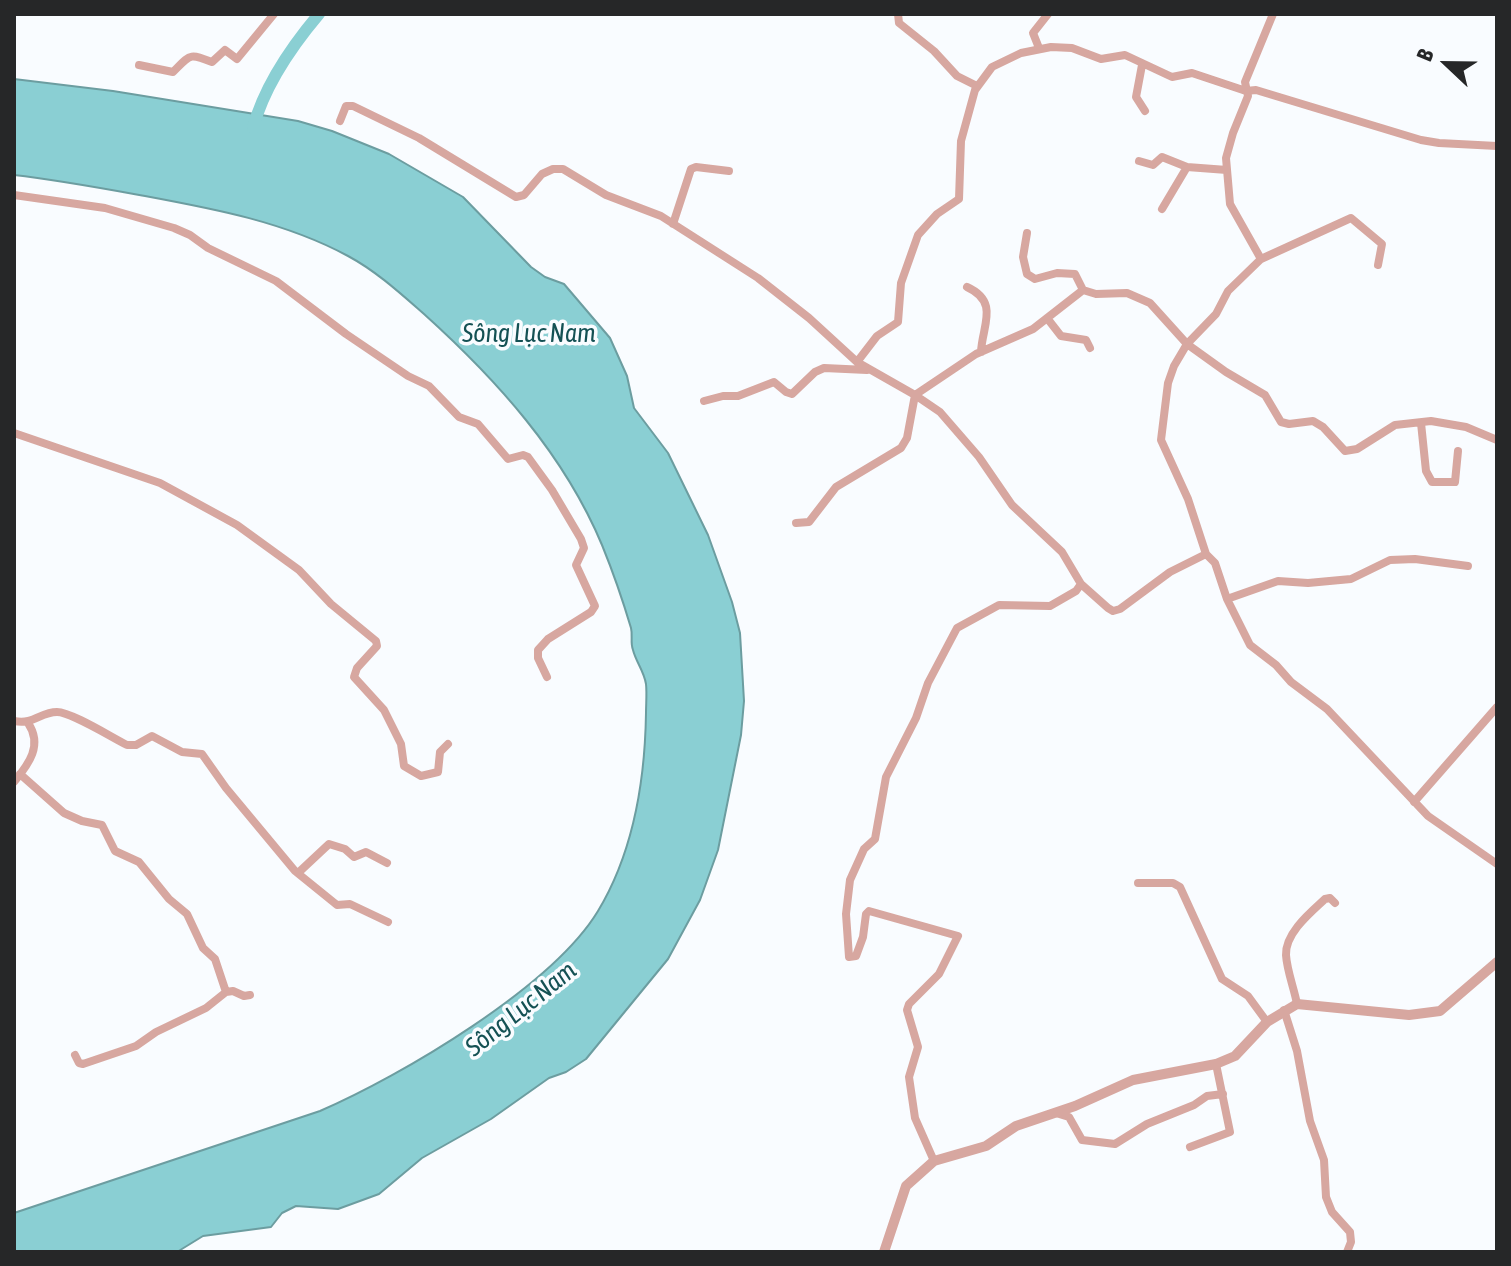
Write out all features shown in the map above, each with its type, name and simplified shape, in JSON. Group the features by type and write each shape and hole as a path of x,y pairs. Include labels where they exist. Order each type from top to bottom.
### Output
{"street":[{"path":"139,65 173,72 193,56 200,55 212,62 225,50 239,59 274,14"},
{"path":"898,14 899,23 934,51 957,76 977,86"},
{"path":"1039,48 1033,33 1048,14"},
{"path":"1261,259 1230,204 1227,170 1229,146 1248,99 1245,82 1273,14"},
{"path":"857,362 877,336 898,322 901,283 921,229 959,199 961,141 977,86 992,67 1039,48 1072,48 1101,59 1125,55 1172,77 1192,73 1431,142 1497,146"},
{"path":"1142,65 1136,97 1145,111"},
{"path":"340,121 346,106 353,106 419,138 511,196 524,195 548,171 563,169 606,195 655,213 673,224 758,278 868,370 940,412 979,457 1006,498 1062,552 1081,584 1108,608 1117,611 1170,572 1206,554"},
{"path":"1139,161 1153,165 1162,157 1187,167 1227,170"},
{"path":"1162,209 1187,167"},
{"path":"673,224 691,169 729,171"},
{"path":"14,195 105,208 183,231 203,246 276,281 346,334 408,376 429,386 459,417 478,424 508,459 523,455 528,457 581,539 584,548 576,565 595,603 591,612 548,639 538,650 538,658 547,677"},
{"path":"1378,265 1382,244 1351,218 1261,259 1228,291 1216,314 1187,344 1169,376 1161,440 1188,499 1206,554 1217,568 1227,599 1250,645 1327,709 1428,816 1497,864"},
{"path":"1027,233 1023,257 1027,274 1035,279 1057,273 1075,274 1083,290 1096,294 1127,293 1143,298 1154,306 1187,344 1265,395 1281,422 1313,421 1323,427 1345,451 1357,449 1395,425 1435,421 1466,427 1497,440"},
{"path":"967,287 979,294 988,318 981,352"},
{"path":"796,523 809,522 836,487 889,457 904,444 915,395 981,352 1018,337 1083,290"},
{"path":"1047,318 1063,337 1086,340 1090,348"},
{"path":"704,401 738,396 774,382 792,394 815,372 824,368 868,370"},
{"path":"1421,423 1429,480 1436,483 1455,482 1458,451"},
{"path":"14,433 160,483 237,525 261,542 299,570 331,604 376,641 377,646 357,668 354,677 384,710 401,744 404,766 421,776 438,772 440,752 448,744"},
{"path":"1227,599 1278,581 1308,583 1351,579 1390,560 1415,559 1468,566"},
{"path":"934,1161 915,1118 909,1077 918,1047 907,1010 909,1004 939,974 958,936 869,911 861,947 856,956 849,957 846,914 848,885 864,849 875,839 881,797 892,764 916,718 928,683 957,628 999,605 1050,606 1076,591 1081,584"},
{"path":"1414,802 1497,707"},
{"path":"14,721 28,723 50,713 62,713 127,745 136,745 152,736 182,752 202,754 226,788 298,873 337,905 350,904 388,922"},
{"path":"28,723 36,741 32,755 17,778 64,813 102,825 113,848 119,854 139,862 162,892 187,914 203,948 215,959 226,992"},
{"path":"298,873 329,844 345,849 354,857 366,852 387,863"},
{"path":"1138,883 1173,883 1180,887 1222,979 1248,996 1267,1022"},
{"path":"1297,1004 1287,958 1288,946 1300,925 1325,899 1330,898 1335,903"},
{"path":"884,1252 906,1186 934,1161 986,1146 1016,1126 1133,1080 1216,1064 1235,1056 1267,1022 1297,1004 1400,1014 1440,1011 1497,962"},
{"path":"75,1055 83,1064 123,1052 206,1008 226,992 250,995"},
{"path":"1284,1010 1297,1051 1310,1121 1324,1160 1326,1197 1332,1212 1350,1232 1351,1242 1347,1252"},
{"path":"1190,1147 1229,1134 1216,1064"},
{"path":"1055,1113 1069,1117 1082,1140 1112,1144 1207,1096 1223,1094"}],"water":[{"name":"Sông Lục Nam","path":"14,79 113,91 298,121 389,154 463,197 531,267 545,277 564,284 610,338 627,376 634,408 668,453 708,535 740,633 744,701 741,735 718,850 700,900 668,959 586,1059 566,1072 549,1078 491,1119 422,1158 379,1194 338,1209 296,1206 282,1213 271,1227 203,1236 177,1252 14,1252 14,1213 320,1111 391,1076 431,1052 472,1026 547,969 576,940 598,911 620,865 640,790 646,684 632,647 631,628 618,586 602,545 568,480 526,420 451,339 368,268 300,234 197,206 14,175"}],"waterway":[{"path":"253,128 264,97 280,68 319,14"}]}
